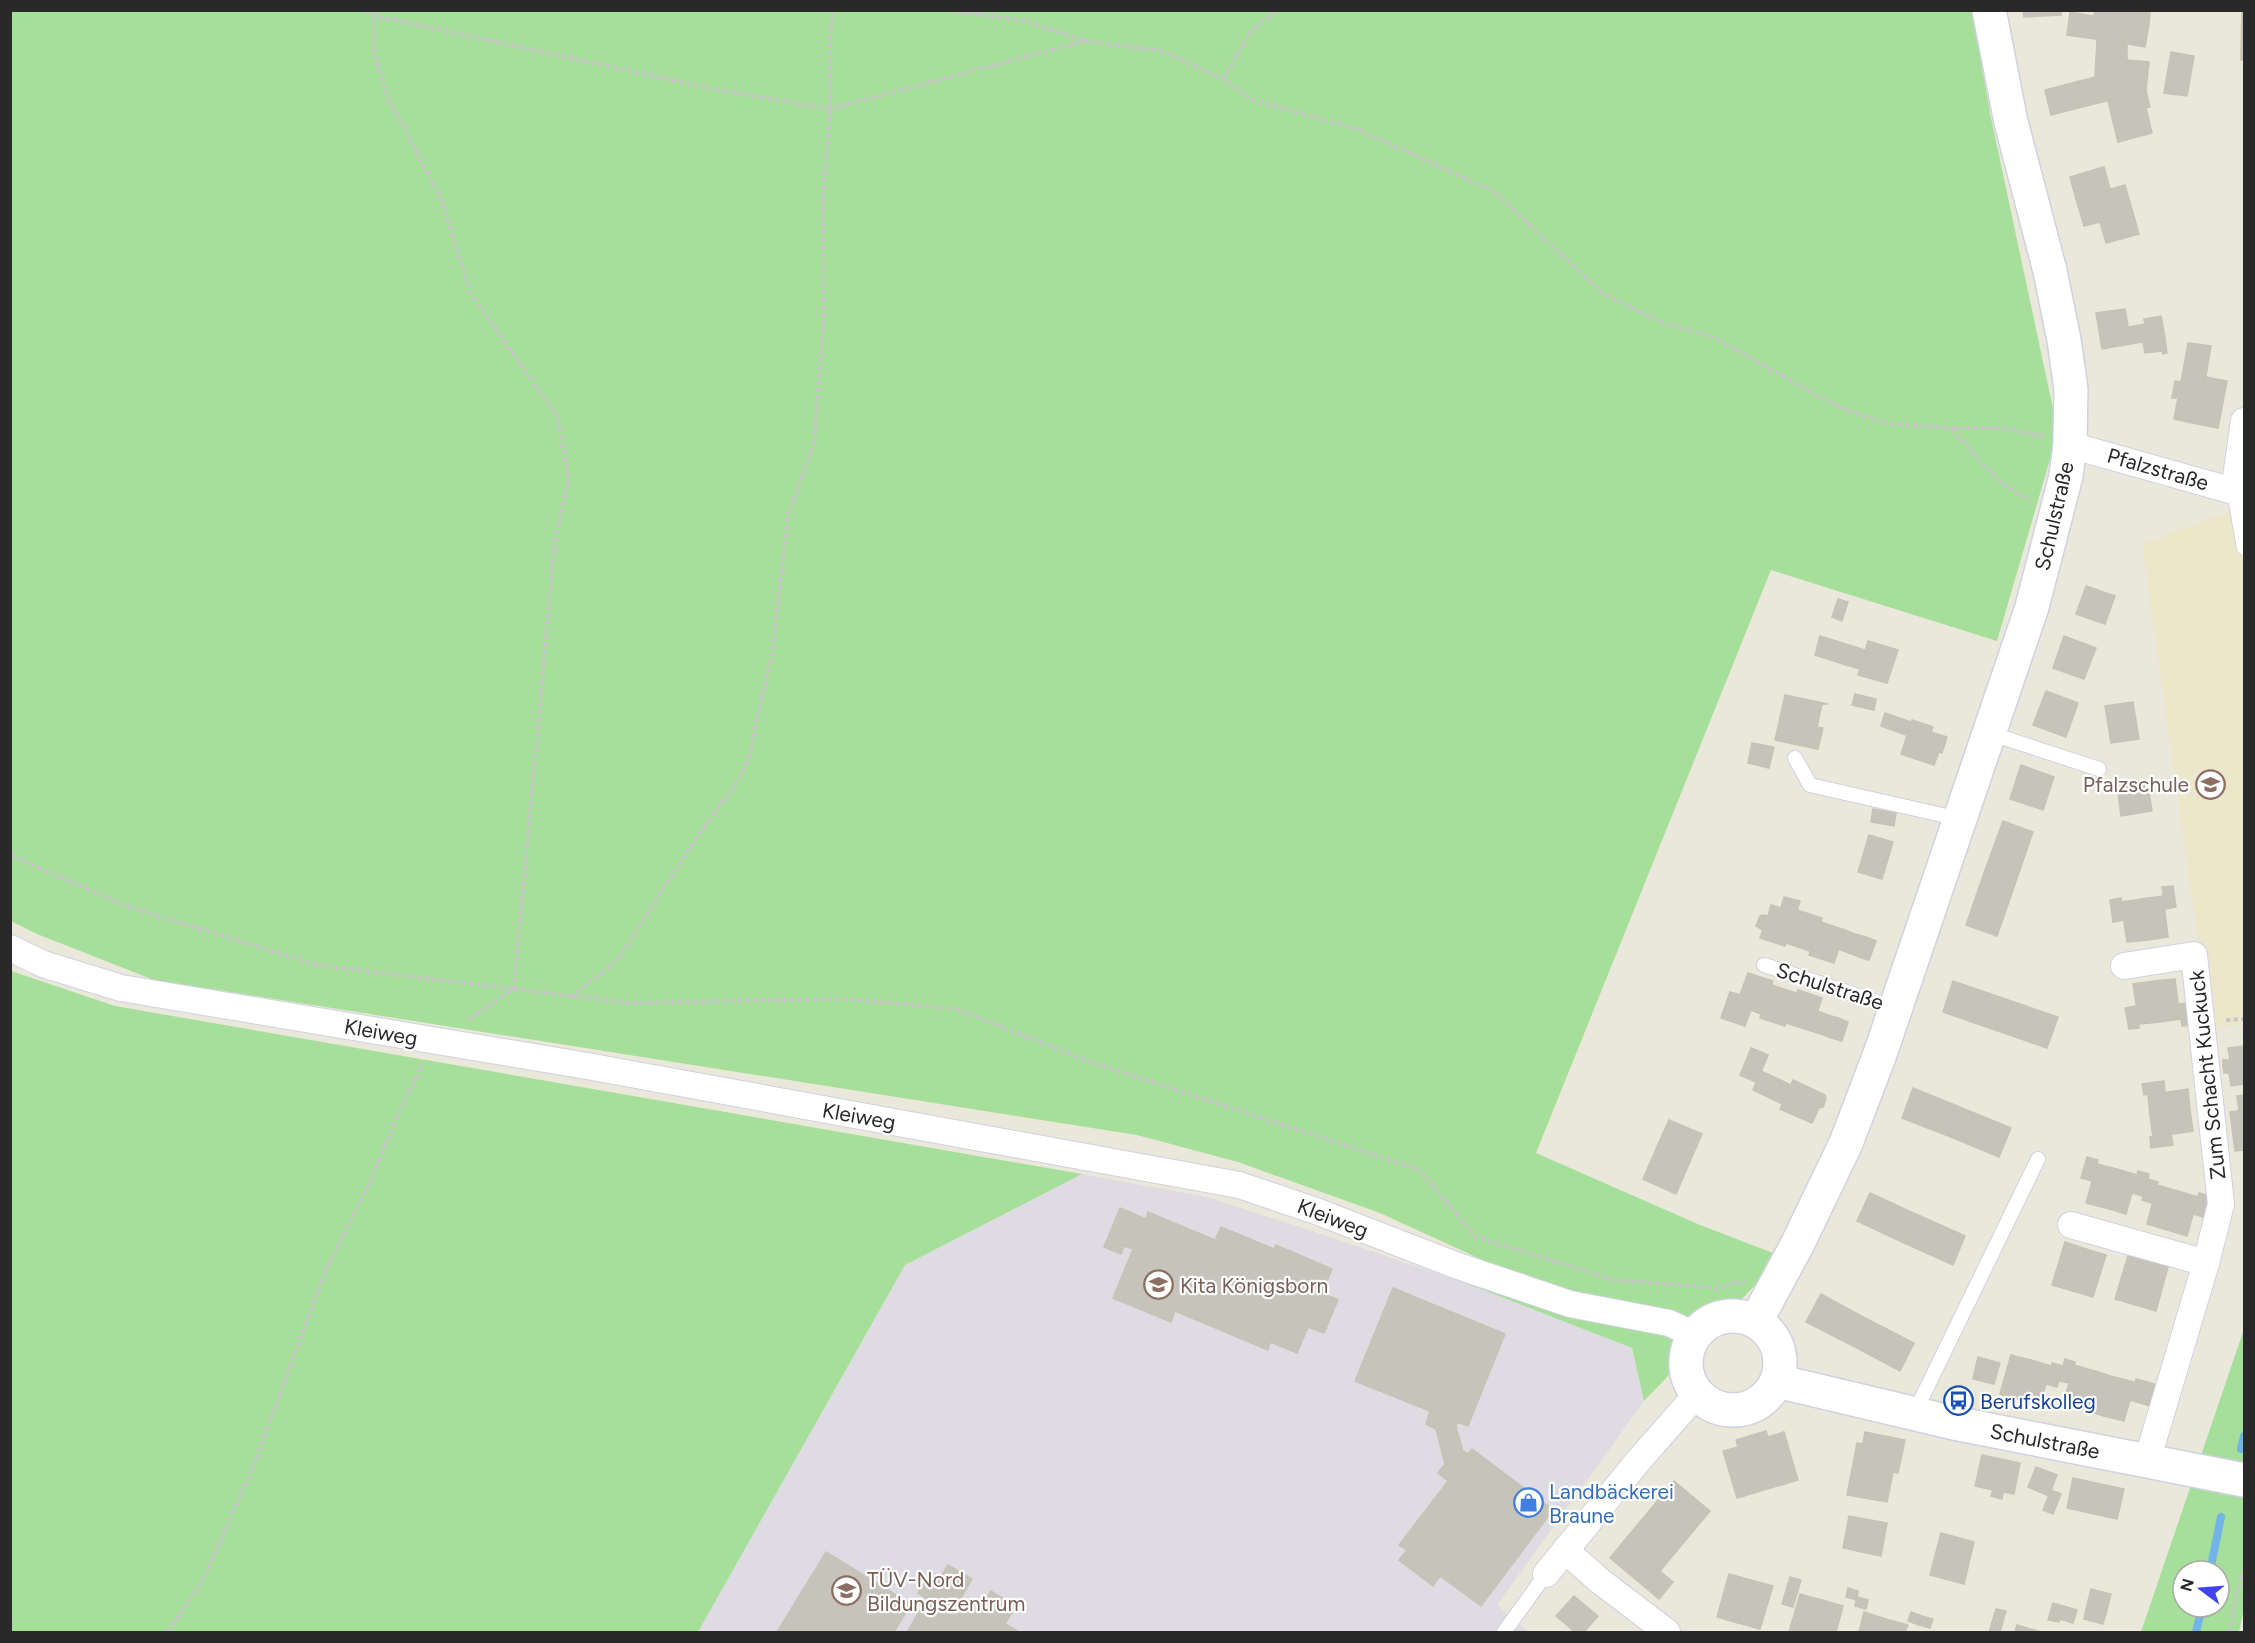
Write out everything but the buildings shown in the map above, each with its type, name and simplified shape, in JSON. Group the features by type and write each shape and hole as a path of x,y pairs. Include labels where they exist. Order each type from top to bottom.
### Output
{"main road":[{"name":"Schulstraße","path":"1763,1308 1798,1244 1846,1143 1896,1008 2032,607 2058,510 2070,445 2072,389 2064,339 2050,271 2012,122 1989,10"},
{"path":"1763,1308 1767,1330 1780,1354 1781,1368 1770,1394 1759,1403 1746,1409 1732,1411 1705,1402 1697,1394 1687,1374 1688,1348 1695,1335 1704,1325 1716,1319 1729,1316 1743,1317 1763,1308"},
{"name":"Schulstraße","path":"1777,1381 1914,1414 2244,1480"}],"street":[{"path":"2239,492 2244,421"},
{"name":"Pfalzstraße","path":"2070,445 2239,492"},
{"name":"Kleiweg","path":"10,948 43,964 121,988 587,1066 1239,1185 1316,1210 1458,1266 1570,1305 1669,1323 1695,1335"},
{"name":"Zum Schacht Kuckuck","path":"2124,966 2194,955 2222,1204 2147,1461"},
{"path":"2071,1225 2206,1263"},
{"path":"1546,1574 1639,1460 1697,1394"},
{"path":"1565,1550 1600,1581 1666,1632"}],"lane":[{"path":"2239,492 2244,548"},
{"path":"1989,733 2099,769"},
{"path":"1795,758 1810,785 1960,819"},
{"name":"Schulstraße","path":"1764,965 1896,1008"},
{"path":"1914,1414 2038,1159"},
{"path":"1504,1632 1546,1574"}],"path":[{"path":"365,10 709,88 830,109 1085,41"},
{"path":"571,997 617,961 693,843 741,776 752,752 756,722 772,650 788,515 814,443 824,317 823,198 830,109 830,38 833,10"},
{"path":"946,10 1025,21 1085,41 1162,51 1223,79 1253,100 1357,129 1495,192 1602,293 1663,323 1714,337 1821,398 1854,413 1888,424 2002,428 2032,433 2070,445"},
{"path":"1223,79 1251,32 1276,10"},
{"path":"375,13 374,52 389,100 440,196 471,294 556,416 569,477 555,541 514,988"},
{"path":"1952,428 1985,465 2015,493 2058,510"},
{"path":"10,855 126,906 317,964 628,1003 845,999 956,1009 1088,1060 1420,1170 1476,1237 1614,1280 1719,1288 1741,1281 1763,1308"},
{"path":"168,1632 203,1580 254,1465 326,1272 373,1176 397,1117 434,1041 514,988"},
{"path":"2230,1632 2244,1569"}],"shaded area":[{"name":"Pfalzschule","path":"2235,509 2244,511 2244,1025 2210,1027 2142,544"},
{"path":"1082,1174 1207,1197 1463,1282 1632,1348 1644,1401 1497,1605 1529,1632 698,1632 905,1265"}],"green space":[{"path":"10,11 1972,11 1991,118 2058,432 1997,641 1771,570 1536,1153 1700,1225 1773,1253 1758,1282 1644,1401 1632,1348 1463,1282 1487,1262 1380,1213 1238,1162 1137,1135 154,980 37,934 11,921"},
{"path":"11,971 115,1006 1082,1174 905,1265 698,1632 11,1632"},
{"path":"2244,1329 2244,1608 2239,1632 2141,1632"}],"waterway":[{"path":"2241,1449 2244,1436"},
{"path":"2212,1559 2221,1517"},
{"path":"2196,1632 2199,1619"}],"place":[{"name":"Pfalzschule","path":"2210,784"},
{"name":"Kita Königsborn","path":"1159,1285"},
{"name":"Berufskolleg","path":"1959,1401"},
{"name":"Landbäckerei Braune","path":"1528,1503"},
{"name":"TÜV-Nord Bildungszentrum","path":"846,1591"}]}
